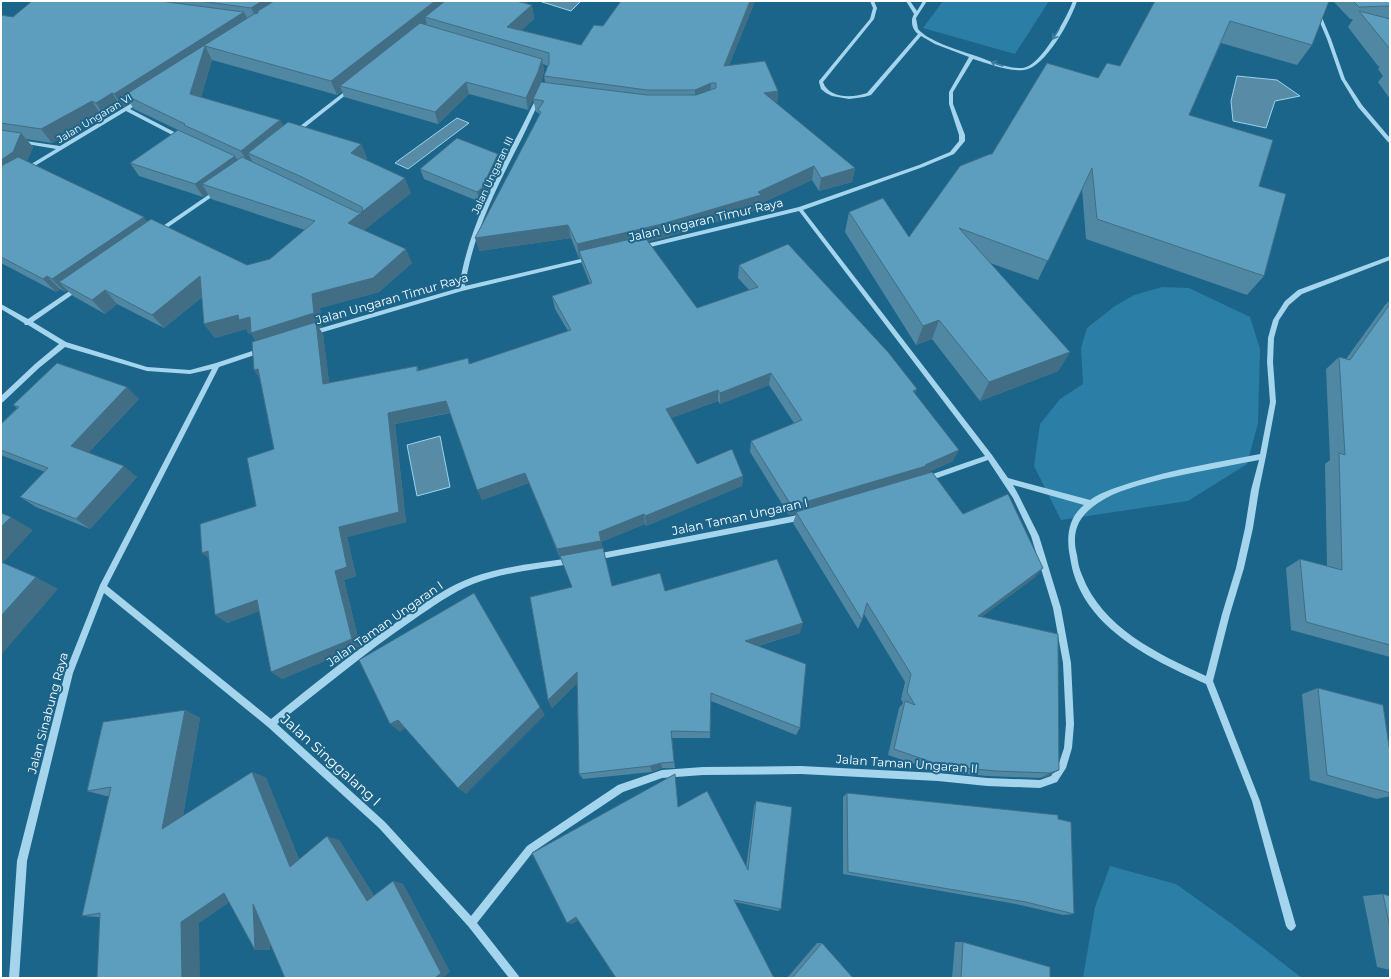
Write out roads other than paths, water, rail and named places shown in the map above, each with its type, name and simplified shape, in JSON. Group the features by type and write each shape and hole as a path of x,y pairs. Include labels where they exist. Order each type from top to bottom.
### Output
{"street":[{"path":"872,1 875,8 872,19 821,82 821,85 826,91 838,96 851,98 862,97 869,94 921,34"},
{"path":"908,1 916,13"},
{"path":"925,1 914,18 914,25 921,34 941,44 972,56 1012,69 1025,69 1034,64 1044,55 1075,1"},
{"path":"1313,1 1329,39 1343,79 1360,106 1390,141"},
{"name":"Jalan Ungaran Timur Raya","path":"639,248 800,209 921,166 952,153 958,148 962,141 962,135 953,111 950,97 951,92 972,56"},
{"path":"293,134 355,86"},
{"name":"Jalan Ungaran III","path":"462,290 464,267 472,240 496,183 542,92"},
{"name":"Jalan Ungaran VI","path":"21,172 147,96"},
{"path":"127,109 187,141"},
{"path":"16,140 61,148"},
{"path":"152,236 224,186"},
{"path":"800,209 990,457 918,482"},
{"name":"Jalan Ungaran Timur Raya","path":"304,336 462,290 592,258"},
{"path":"1291,926 1256,801 1210,681 1226,614 1240,568 1249,528 1254,490 1264,456 1273,402 1270,362 1271,338 1276,320 1287,303 1300,292 1390,258"},
{"path":"27,323 79,286"},
{"path":"1,306 64,344 147,369 190,372 217,365 268,348"},
{"path":"1,400 37,366 64,344"},
{"name":"Jalan Sinabung Raya","path":"14,978 22,861 69,673 103,588 217,365"},
{"path":"1210,681 1177,667 1106,622 1090,601 1079,581 1073,558 1071,541 1073,526 1078,514 1090,503 1112,492 1176,473 1264,456"},
{"name":"Jalan Taman Ungaran II","path":"471,923 530,849 621,788 662,774 703,771 801,770 1040,784 1054,779 1063,766 1068,748 1070,724 1067,663 1057,608 1035,536 1016,496 990,457"},
{"path":"1005,480 1090,503"},
{"name":"Jalan Taman Ungaran I","path":"590,558 811,515"},
{"name":"Jalan Taman Ungaran I","path":"272,724 345,665 425,607 460,586 484,577 576,561"},
{"name":"Jalan Singgalang I","path":"103,588 272,724 382,824 471,923 515,978"}]}
